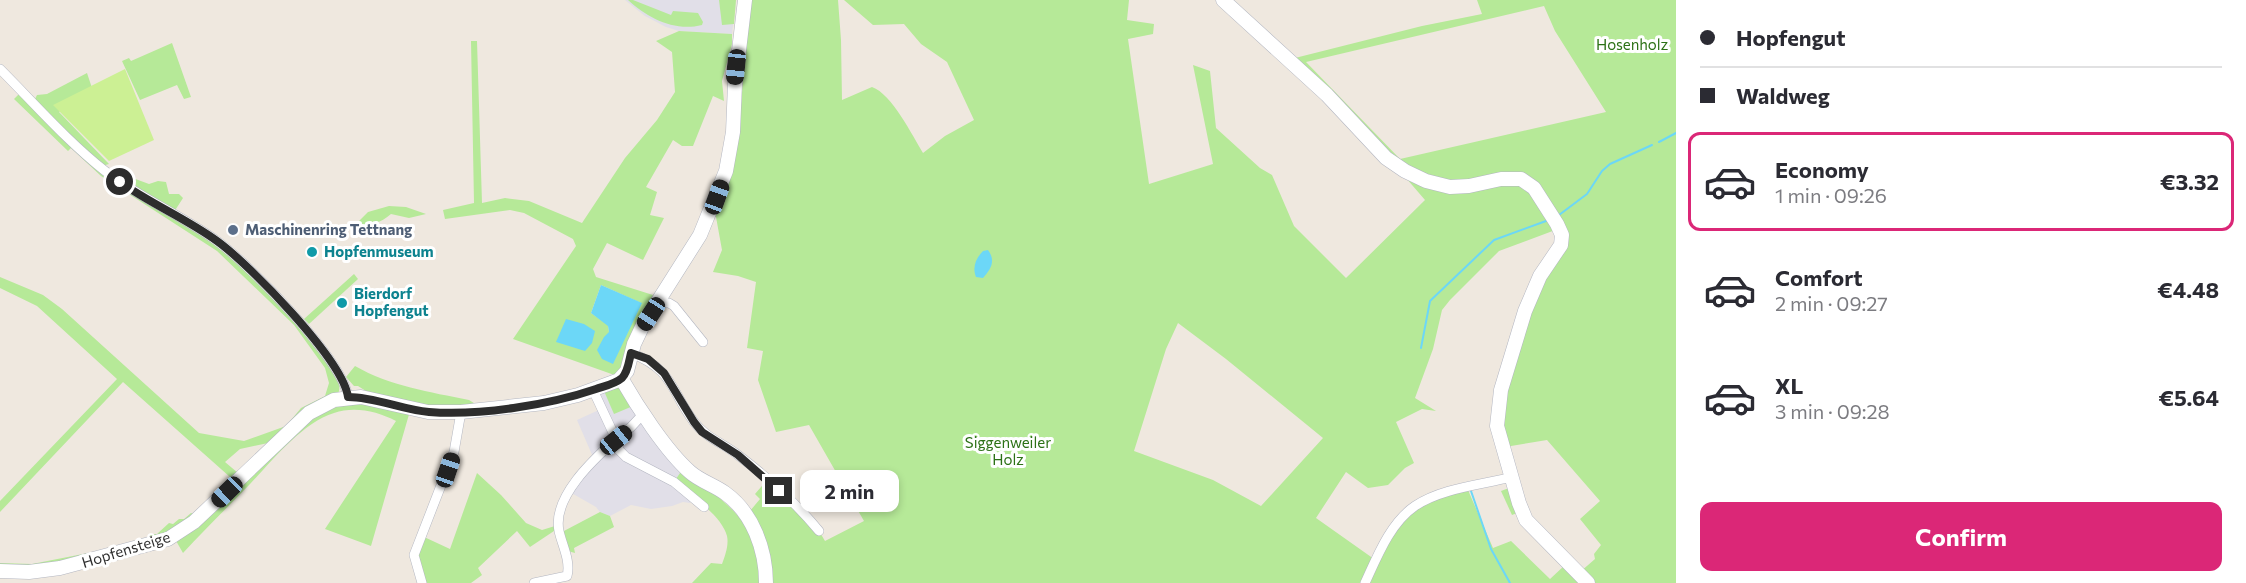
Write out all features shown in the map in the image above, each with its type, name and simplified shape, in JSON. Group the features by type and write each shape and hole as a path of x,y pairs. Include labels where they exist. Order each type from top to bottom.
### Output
{"street":[{"path":"744,0 735,84 733,132 726,171 697,241 644,325 631,353 627,371 621,378 644,413 689,471 724,492 743,513 759,541 765,565 766,583"},
{"path":"1223,0 1327,95 1386,158 1405,171 1425,182 1450,187 1469,186 1501,179 1521,179 1534,188 1557,224 1562,235 1561,245 1540,276 1530,297 1499,399 1498,432 1522,511 1527,520 1588,583"},
{"path":"0,69 108,173 135,192 212,237 230,252 317,342 342,379 348,397"},
{"path":"658,303 669,303 674,306 703,342"},
{"path":"631,353 656,364 699,428 738,455 791,502 819,531"},
{"name":"Hopfensteige","path":"0,571 29,572 60,568 168,540 183,531 212,507 309,413 334,400 361,397 428,412 461,412 544,403 593,390 621,378"},
{"path":"593,390 619,450 626,457 674,482 704,507"},
{"path":"422,583 414,555 454,452 461,412"},
{"path":"534,583 567,576 566,554 558,530 560,513 580,474 644,413"},
{"path":"1365,583 1393,530 1415,506 1448,493 1512,477"}],"shaded area":[{"path":"625,0 736,0 732,34 679,31 666,27 645,16"},
{"path":"619,383 682,470 694,497 690,503 683,502 651,509 631,505 610,516 568,491 593,457 577,420 601,409 594,392"}],"green space":[{"path":"628,0 671,15 673,11 698,13 703,22 702,25 692,27 672,25 653,18"},
{"path":"719,0 736,0 734,24 722,25"},
{"name":"Siggenweiler Holz","path":"749,0 838,0 842,100 872,87 879,91 894,106 923,153 945,136 974,120 947,62 921,44 904,24 873,25 844,0 1129,0 1127,20 1154,24 1153,34 1128,39 1149,184 1213,164 1193,65 1210,71 1216,128 1260,168 1272,175 1294,226 1346,278 1425,200 1400,171 1417,180 1522,183 1558,229 1499,251 1442,310 1433,349 1415,398 1436,411 1422,409 1396,422 1414,463 1405,468 1388,485 1368,488 1346,472 1316,518 1374,559 1362,583 772,583 750,511 760,499 755,494 767,480 819,531 825,541 864,521 809,425 776,432 758,380 763,351 747,348 756,282 713,272 722,250 716,217 713,216 738,126","holes":["1178,323 1323,438 1261,506 1213,480 1134,451 1166,349"]},
{"name":"Hosenholz","path":"1477,0 1676,0 1676,583 1592,583 1580,572 1595,559 1594,554 1601,545 1580,519 1600,501 1547,440 1505,447 1500,417 1537,288 1562,250 1535,186 1459,184 1407,170 1291,59 1422,26 1482,14","holes":["1544,6 1555,31 1606,112 1400,159 1306,62"]},
{"path":"679,31 732,34 732,44 722,81 724,101 713,96 693,146 682,146 673,140 646,187 657,192 650,215 664,218 643,260 607,243 593,269 596,277 653,295 624,354 620,377 513,339 576,246 573,239 524,213 510,210 445,219 443,210 474,203 471,41 477,41 482,203 505,198 529,201 582,223 625,158 657,120 675,92 672,52 656,41","holes":["601,285 641,303 609,332 608,325 591,313"]},
{"path":"172,43 191,97 184,99 177,85 140,100 122,61 129,58 131,61"},
{"path":"125,69 154,140 109,161 53,105"},
{"path":"87,73 92,88 59,112 109,164 102,166 37,104 35,99 37,95 47,94"},
{"path":"20,93 101,170 139,197 204,234 229,254 285,309 321,351 333,369 339,383 339,392 337,396 310,408 196,516 170,534 143,545 49,565 12,569 0,567 0,563 32,564 144,542 169,523 173,524 191,513 194,514 230,477 123,382 0,512 0,501 117,379 37,306 0,288 0,277 43,295 62,309 199,433 244,441 286,426 301,408 325,396 329,383 325,368 294,325 217,251 101,176 71,148 68,151 14,99","holes":["268,443 238,473 225,462 240,449"]},
{"path":"122,169 130,177 149,184 158,181 166,182 169,194 179,194 183,198 174,212 115,175"},
{"path":"389,206 406,207 426,214 409,218 391,214 358,233 358,222 368,212"},
{"path":"354,274 358,279 309,324 304,319"},
{"path":"355,366 382,379 469,400 477,405 434,408 369,393 354,386 346,377"},
{"path":"616,386 621,388 633,406 614,414 604,391"},
{"path":"352,400 410,411 371,546 325,529 396,421 373,412 349,410 322,418 299,434 183,553 175,539 322,409"},
{"path":"682,470 725,503 743,522 756,546 762,583 692,583 711,563 722,564 727,536 724,528 712,513 674,482"},
{"path":"477,473 526,523 542,530 555,526 557,529 530,547 517,531 478,568 482,575 471,583 422,583 414,559 422,536 450,549"},
{"path":"1509,488 1517,513 1512,515 1501,491"},
{"path":"1468,490 1493,548 1511,541 1550,579 1565,565 1585,583 1367,583 1392,535 1409,514 1432,500"},
{"path":"600,512 610,516 614,527 574,548 575,553 568,551 562,532"}],"water":[{"path":"988,250 992,258 990,268 983,278 976,277 974,270 977,260 983,251"},
{"path":"601,285 642,303 613,364 602,359 597,350 609,332 608,326 591,313"},
{"path":"566,319 584,324 595,331 592,343 585,351 556,342"}],"waterway":[{"path":"1659,142 1676,133"},
{"path":"1559,215 1587,194 1602,171 1610,164 1652,145"},
{"path":"1421,348 1430,301 1494,240 1546,221"},
{"path":"1471,491 1491,549 1510,583"}],"place":[{"name":"Maschinenring Tettnang","path":"233,230"},
{"name":"Hopfenmuseum","path":"312,252"},
{"name":"Bierdorf Hopfengut","path":"342,303"}],"route":[{"path":"120,182 203,232 230,252 268,288 317,342 342,379 348,397 361,397 428,412 461,412 525,406 563,399 617,382 627,371 631,353 656,364 702,432 738,455 779,491"}]}
